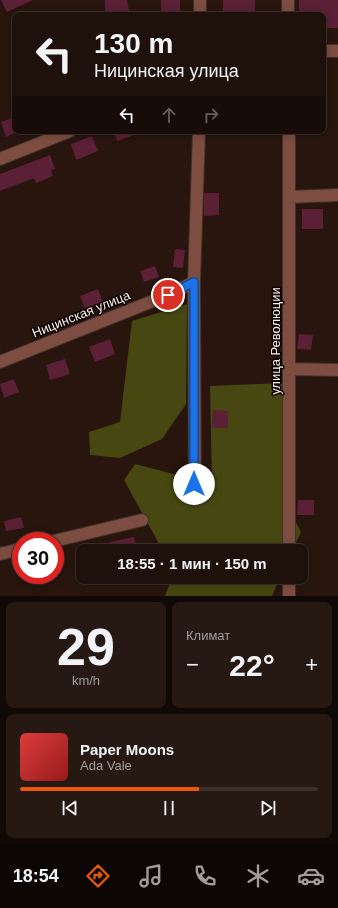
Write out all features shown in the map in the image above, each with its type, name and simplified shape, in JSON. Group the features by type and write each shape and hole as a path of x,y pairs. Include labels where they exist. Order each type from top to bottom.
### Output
{"street":[{"path":"200,0 200,12"},
{"path":"288,0 288,12"},
{"path":"326,51 338,51"},
{"path":"0,159 62,134"},
{"path":"194,500 194,282 199,134"},
{"name":"улица Революции","path":"289,134 289,544"},
{"path":"289,197 338,195"},
{"name":"Ницинская улица","path":"0,362 168,295 194,282"},
{"path":"290,369 338,370"},
{"path":"64,539 142,520"},
{"path":"0,554 12,551"},
{"path":"289,584 289,596"}],"shaded area":[{"path":"187,304 186,404 162,439 120,458 90,455 89,432 120,422 132,321"},
{"path":"282,383 282,496 301,532 295,544 159,544 124,480 135,464 212,484 210,386"},
{"path":"169,584 277,584 272,596 165,596"}],"building":[{"path":"1,0 33,0 7,12"},
{"path":"105,0 127,0 129,12 105,12"},
{"path":"161,0 180,0 180,12 161,12"},
{"path":"223,0 255,0 255,12 223,12"},
{"path":"299,0 338,0 338,28 326,28 326,12 299,12"},
{"path":"12,118 13,134 6,137 1,122"},
{"path":"115,134 136,134 117,141"},
{"path":"92,136 98,151 76,160 71,144"},
{"path":"50,155 55,169 51,170 53,176 36,183 34,178 0,191 0,174"},
{"path":"204,193 219,193 219,215 204,216"},
{"path":"302,209 323,209 323,229 302,229"},
{"path":"175,249 185,250 183,268 173,267"},
{"path":"155,266 159,277 144,282 140,271"},
{"path":"98,289 103,302 85,308 80,296"},
{"path":"299,334 313,335 311,350 297,349"},
{"path":"110,339 115,354 95,362 89,347"},
{"path":"65,359 70,374 50,380 46,365"},
{"path":"14,379 19,392 4,398 0,384"},
{"path":"213,410 228,411 228,428 212,428"},
{"path":"298,500 314,500 314,515 297,515"},
{"path":"21,517 24,528 6,531 4,521"},
{"path":"134,537 136,544 109,544 109,542"}],"route":[{"path":"168,295 194,282 194,484"}]}
